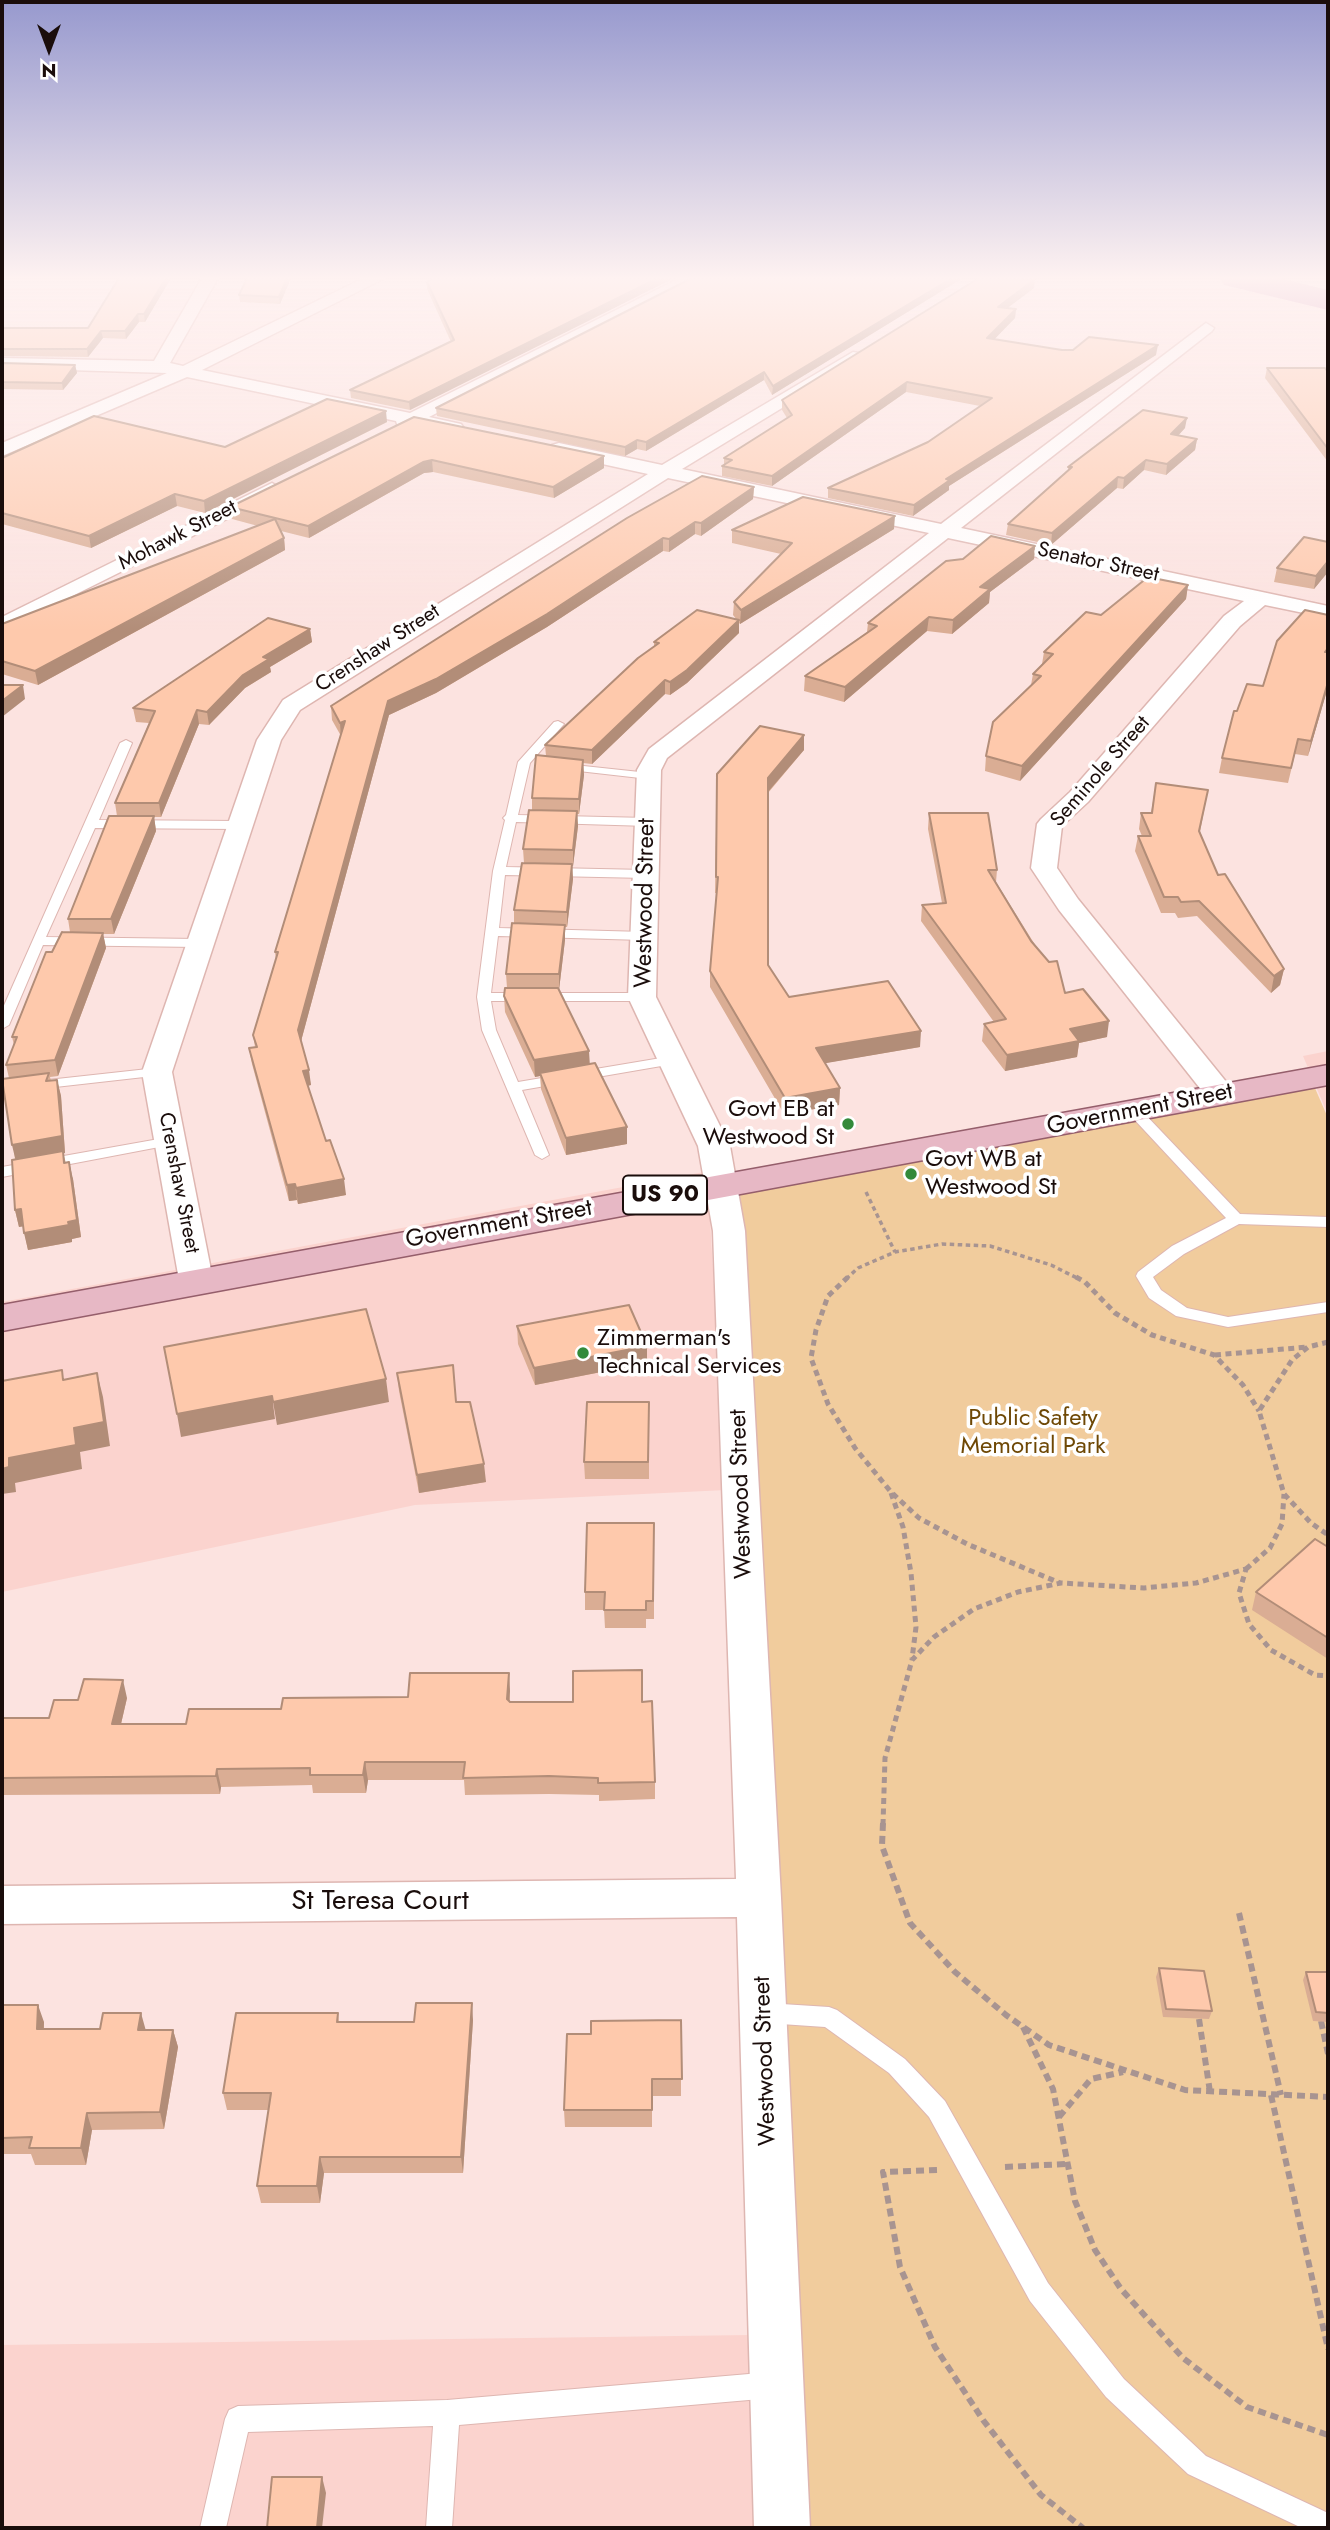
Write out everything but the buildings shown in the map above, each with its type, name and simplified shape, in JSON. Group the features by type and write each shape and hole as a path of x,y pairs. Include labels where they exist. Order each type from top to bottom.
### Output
{"main road":[{"name":"Government Street","path":"2,1318 196,1280 1328,1076"}],"street":[{"path":"2,450 128,396"},
{"path":"304,396 470,431"},
{"path":"387,432 458,396"},
{"name":"Crenshaw Street","path":"196,1280 156,1072 269,740 291,705 788,396"},
{"name":"Westwood Street","path":"782,2528 764,2013 728,1218 714,1146 642,997 649,776 657,754 1118,396"},
{"name":"Senator Street","path":"535,444 1328,611"},
{"name":"Mohawk Street","path":"2,625 288,481"},
{"name":"Seminole Street","path":"1221,1095 1068,904 1044,867 1050,824 1080,797 1232,621 1260,598"},
{"name":"St Teresa Court","path":"2,1905 759,1898"}],"lane":[{"path":"542,1155 489,1030 484,997 499,872 509,818 558,724"},
{"path":"2,1025 126,743"},
{"path":"537,764 649,776"},
{"path":"509,818 648,821"},
{"path":"91,824 239,825"},
{"path":"499,872 646,874"},
{"path":"491,932 644,936"},
{"path":"38,941 198,943"},
{"path":"484,997 642,997"},
{"path":"514,1087 673,1060"},
{"path":"2,1089 156,1072"},
{"path":"1136,1112 1236,1219"},
{"path":"2,1172 170,1140"},
{"path":"1328,1222 1236,1219 1178,1250 1144,1276 1154,1294 1182,1312 1228,1322 1328,1307"},
{"path":"764,2013 829,2017 897,2066 937,2109 1039,2292 1115,2388 1197,2465 1328,2527"},
{"path":"213,2528 238,2419 447,2413 778,2385"},
{"path":"439,2528 447,2413"}],"path":[{"path":"866,1192 895,1252"},
{"path":"1061,1583 967,1544 919,1518 891,1492 856,1448 828,1404 811,1358 816,1330 828,1296 858,1268 895,1252 942,1244 990,1246 1051,1265 1085,1282 1115,1313 1152,1335 1214,1355 1308,1347 1328,1342"},
{"path":"1259,1411 1292,1360 1308,1347"},
{"path":"912,1660 934,1637 974,1609 1018,1592 1061,1583 1144,1588 1196,1583 1246,1569 1270,1548 1282,1524 1284,1494 1259,1411 1243,1385 1214,1355"},
{"path":"891,1492 903,1527 916,1627 912,1660 885,1758 882,1846 910,1923 955,1972 1049,2045 1185,2090 1328,2097"},
{"path":"1284,1494 1311,1523 1328,1535"},
{"path":"1246,1569 1239,1593 1249,1624 1271,1650 1315,1675 1328,1676"},
{"path":"1239,1913 1280,2095"},
{"path":"1199,2019 1210,2092"},
{"path":"1321,2021 1328,2053"},
{"path":"1022,2026 1053,2089 1075,2201 1094,2250 1121,2289 1183,2358 1247,2407 1328,2435"},
{"path":"1059,2117 1091,2080 1124,2072"},
{"path":"1271,2095 1328,2349"},
{"path":"1067,2164 883,2172 900,2267 935,2347 983,2420 1041,2495 1083,2528"}],"shaded area":[{"path":"1328,1051 1328,1115 1303,1056"},
{"path":"704,1172 710,1220 726,1490 415,1505 2,1592 2,1302"},
{"path":"751,2335 754,2528 2,2528 2,2345"}],"green space":[{"name":"Public Safety Memorial Park","path":"1311,1079 1328,1118 1328,2528 782,2528 764,2013 722,1185"}],"place":[{"name":"Govt EB at Westwood St","path":"848,1124"},
{"name":"Govt WB at Westwood St","path":"911,1174"},
{"name":"Zimmerman's Technical Services","path":"583,1353"}]}
